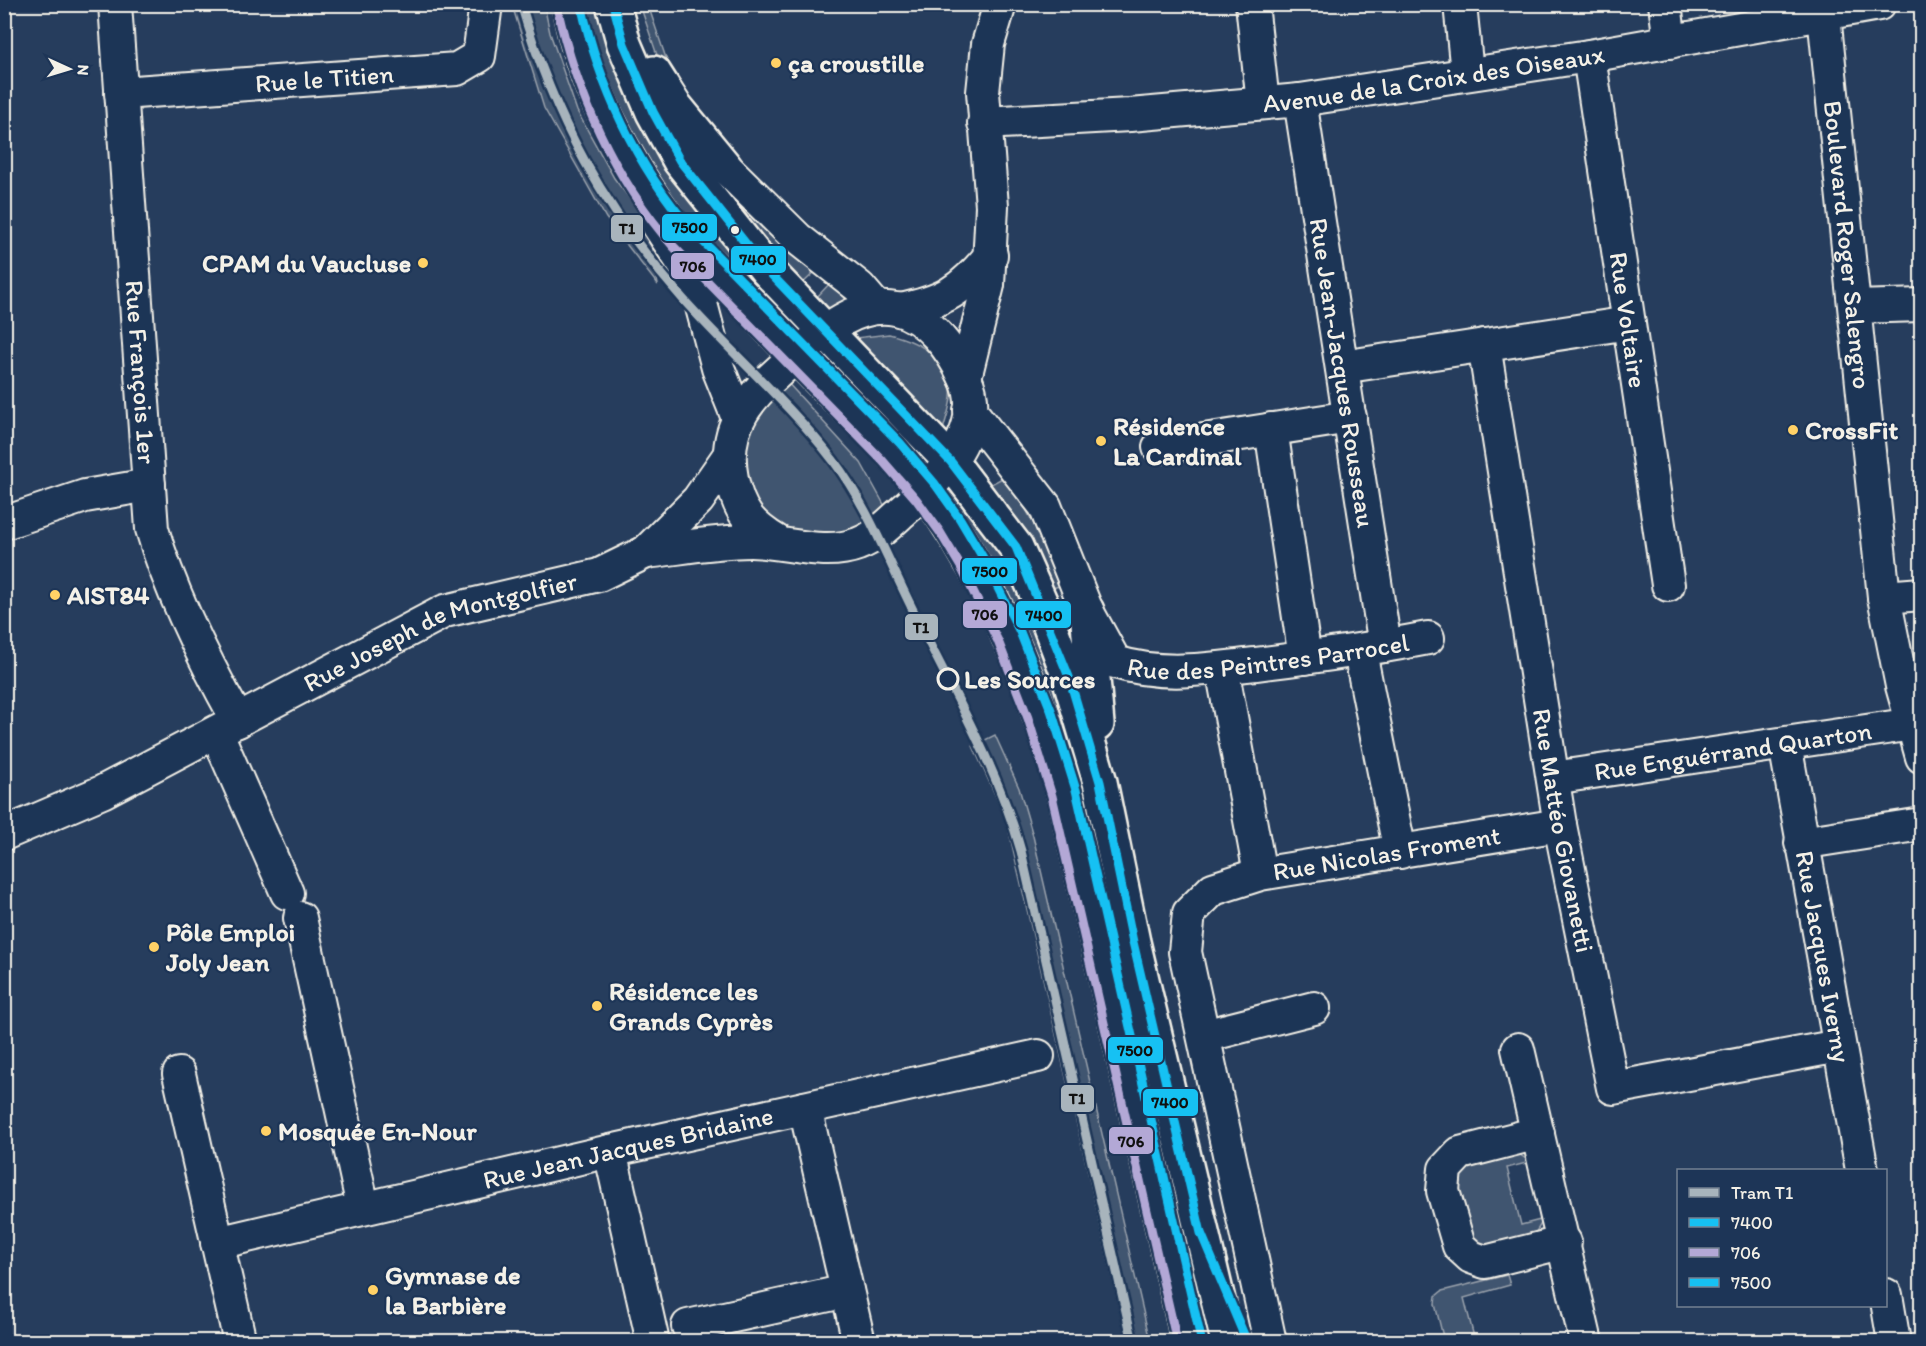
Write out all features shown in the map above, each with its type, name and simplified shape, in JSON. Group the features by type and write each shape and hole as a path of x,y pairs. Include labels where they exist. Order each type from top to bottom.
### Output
{"main road":[{"path":"570,4 574,28 600,103 633,166 671,225 876,436 925,492 986,590 1027,681 1051,747 1189,1341"},
{"path":"614,4 624,44 653,112 681,161 766,269 951,462 1016,547 1043,608 1069,677 1100,782 1133,942 1228,1341"},
{"path":"619,4 643,56 675,106 725,167"},
{"path":"1087,611 1100,782"},
{"path":"1201,1233 1247,1341"}],"street":[{"name":"Rue François 1er","path":"115,4 152,530 159,553 218,686 226,728 222,745 293,905 363,1207"},
{"path":"965,378 988,285 991,255 992,206 983,92 987,44 1000,4"},
{"path":"1252,4 1263,103"},
{"path":"1460,4 1467,73"},
{"path":"1665,4 1670,42"},
{"name":"Avenue de la Croix des Oiseaux","path":"984,123 1130,115 1300,100 1589,56 1877,5"},
{"name":"Rue le Titien","path":"121,93 457,69 479,56 486,8"},
{"name":"Boulevard Roger Salengro","path":"1824,15 1884,597 1912,724 1922,757"},
{"name":"Rue Voltaire","path":"1589,56 1668,585"},
{"name":"Rue Jean-Jacques Rousseau","path":"1300,100 1350,417 1372,649 1400,852"},
{"path":"600,103 621,162 669,244 695,280 718,368 738,418"},
{"path":"646,552 749,541 778,542 814,549 857,544 877,534 925,492 951,462 963,436 970,410 971,392 965,378 950,350 938,337 917,319 888,309 797,238 725,167"},
{"path":"646,552 698,500 728,458 738,418 764,384 825,330 844,319 888,309 929,305 970,280 991,255"},
{"path":"1855,307 1922,305"},
{"path":"1342,367 1629,323"},
{"name":"Rue Mattéo Giovanetti","path":"1484,345 1560,825 1613,1088 1839,1046"},
{"name":"Rue des Peintres Parrocel","path":"970,410 1045,506 1087,611 1115,662 1142,671 1222,668 1372,649 1428,638"},
{"path":"1159,447 1350,417"},
{"path":"1271,429 1305,658"},
{"path":"728,458 739,507 761,532 778,542"},
{"path":"4,523 86,496 149,485"},
{"name":"Rue Joseph de Montgolfier","path":"4,834 102,792 445,611 599,575 646,552"},
{"path":"1884,597 1922,594"},
{"path":"1222,668 1260,874"},
{"name":"Rue Enguérrand Quarton","path":"1553,778 1912,724"},
{"name":"Rue Jacques Iverny","path":"1785,744 1801,843 1862,1169"},
{"path":"1801,843 1922,824"},
{"name":"Rue Nicolas Froment","path":"1204,1036 1185,952 1190,913 1213,889 1260,874 1560,825"},
{"path":"1270,1341 1204,1036 1314,1008"},
{"path":"1518,1049 1565,1242 1586,1341"},
{"name":"Rue Jean Jacques Bridaine","path":"217,1243 363,1207 1038,1056"},
{"path":"179,1074 240,1341"},
{"path":"805,1108 859,1341"},
{"path":"1539,1133 1460,1153 1445,1169 1443,1191 1459,1246 1471,1257 1485,1262 1565,1242"},
{"path":"610,1151 653,1341"},
{"path":"688,1326 848,1291"},
{"path":"1887,1301 1894,1341"}],"shaded area":[{"path":"512,5 544,5 550,33 577,111 614,178 647,222 658,285 606,218 544,108"},
{"path":"584,5 597,5 602,28 638,117 783,307 773,315 698,230 635,139 602,70"},
{"path":"640,5 648,5 674,82 659,61"},
{"path":"705,172 777,239 818,269 801,285"},
{"path":"832,281 855,298 824,310 816,298"},
{"path":"889,334 920,346 944,367 951,394 943,430 855,338"},
{"path":"831,356 932,462 922,470 824,365"},
{"path":"786,381 861,463 887,510 864,526 837,536 794,533 766,516 753,498 743,463 746,430"},
{"path":"1008,475 1042,540 1060,586 1052,588 1037,558 991,484"},
{"path":"968,505 1011,569 1067,710 1213,1341 1201,1341 1046,686 1016,610 977,542 958,515"},
{"path":"995,735 1019,788 1033,836 1150,1341 1127,1341 1006,819 973,746"},
{"path":"1516,1152 1530,1162 1507,1168 1521,1225 1544,1219 1534,1235 1487,1247 1470,1241 1452,1187 1456,1168"},
{"path":"1507,1275 1510,1285 1464,1298 1475,1341 1444,1341 1435,1304 1436,1296 1442,1291"}],"tram line":[{"name":"T1","path":"521,4 549,86 566,124 606,197 629,232 683,299 779,398 816,439 846,478 877,535 987,760 1021,851 1133,1342"}],"transit line":[{"name":"7500","path":"581,4 609,95 637,152 671,205 691,229 900,443 935,484 960,519 982,556 1020,632 1051,710 1076,790 1201,1339"},
{"name":"7400","path":"613,4 624,44 653,112 680,161 766,269 951,462 1016,547 1069,677 1100,782 1133,942 1201,1233 1247,1342"},
{"name":"706","path":"557,7 586,103 615,164 652,220 673,246 882,460 916,499 940,532 961,567 998,641 1028,718 1052,796 1177,1342"}],"place":[{"name":"ça croustille","path":"776,63"},
{"name":"CPAM du Vaucluse","path":"423,263"},
{"name":"CrossFit","path":"1793,430"},
{"name":"Résidence La Cardinal","path":"1101,441"},
{"name":"AIST84","path":"55,595"},
{"name":"Les Sources","path":"948,679"},
{"name":"Pôle Emploi Joly Jean","path":"154,947"},
{"name":"Résidence les Grands Cyprès","path":"597,1006"},
{"name":"Mosquée En-Nour","path":"266,1131"},
{"name":"Gymnase de la Barbière","path":"373,1290"}]}
